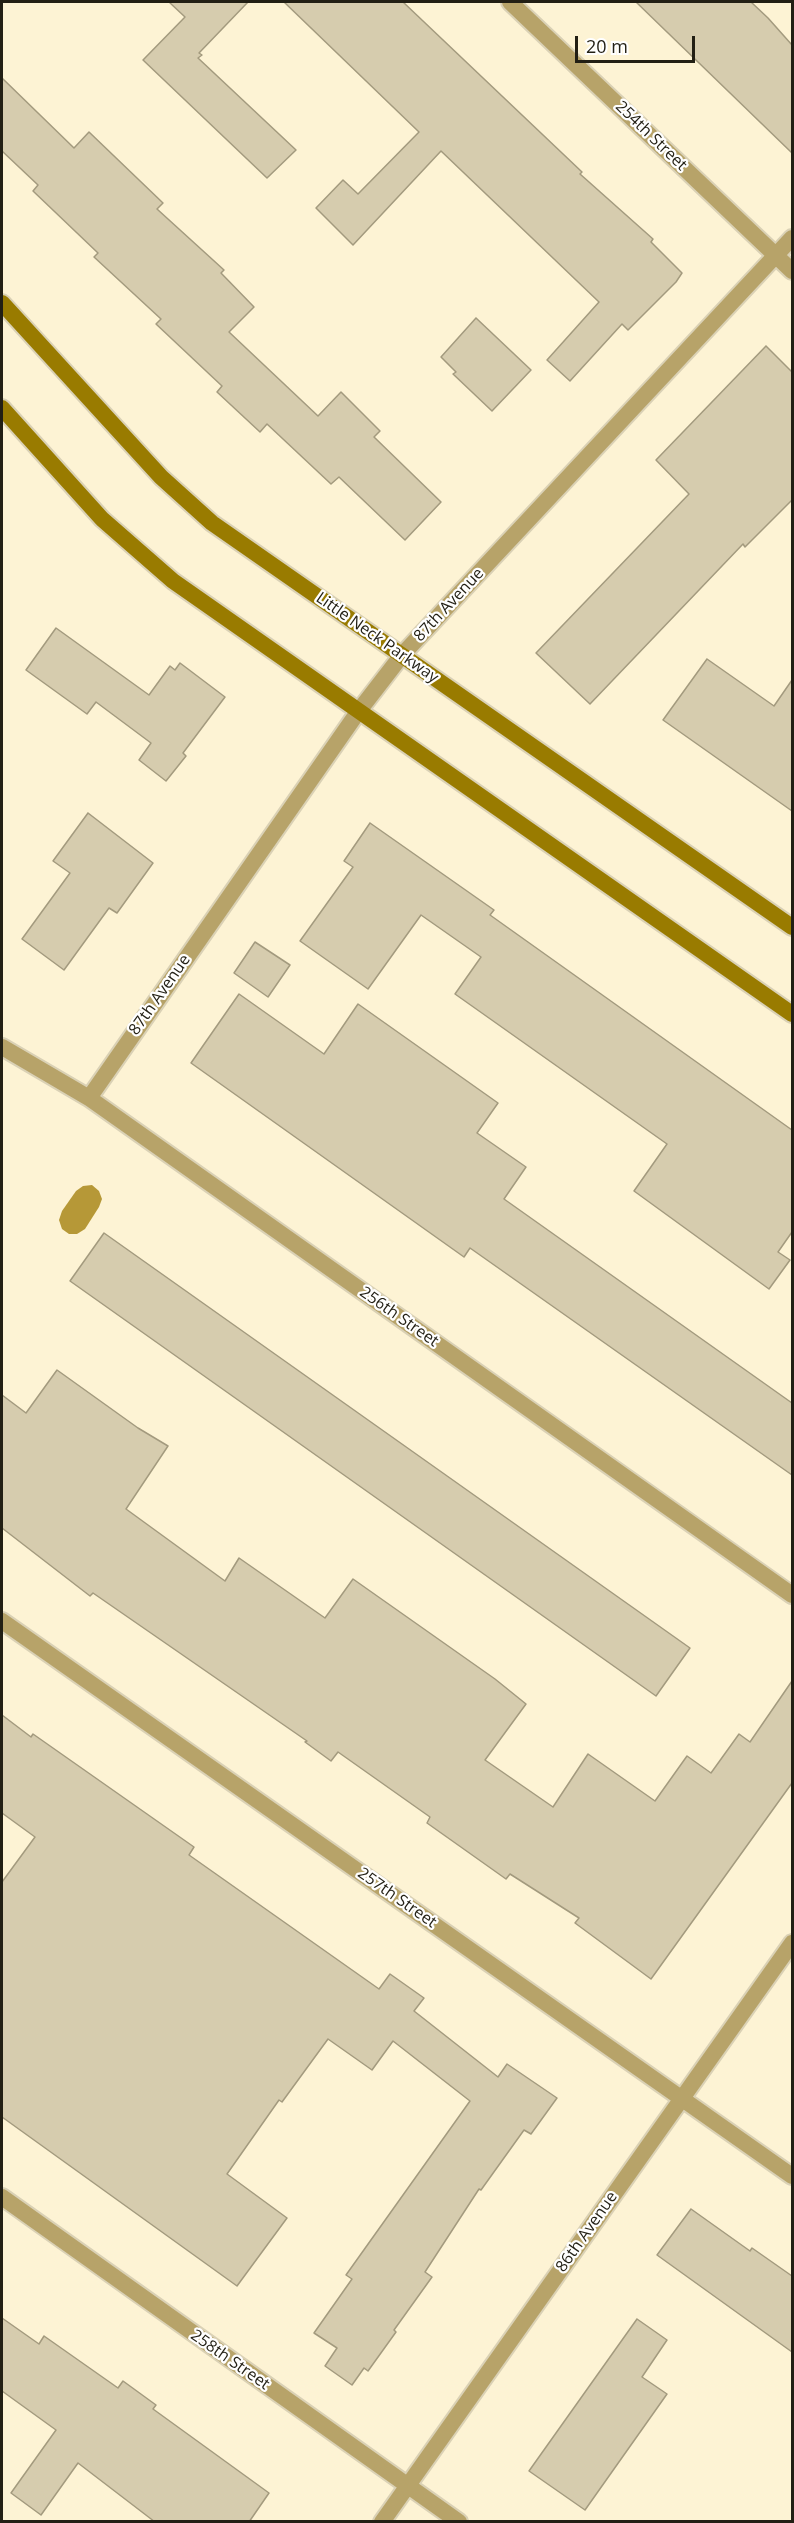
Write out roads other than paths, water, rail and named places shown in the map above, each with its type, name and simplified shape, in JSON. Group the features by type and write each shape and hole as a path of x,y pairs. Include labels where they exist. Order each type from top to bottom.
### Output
{"main road":[{"name":"Little Neck Parkway","path":"2,303 161,477 212,523 792,927"},
{"path":"2,408 102,519 174,581 792,1014"}],"street":[{"name":"254th Street","path":"510,2 792,271"},
{"name":"87th Avenue","path":"89,1098 358,712 402,655 792,238"},
{"name":"256th Street","path":"2,1047 89,1098 792,1595"},
{"name":"257th Street","path":"2,1621 792,2176"},
{"name":"86th Avenue","path":"382,2522 792,1943"},
{"name":"258th Street","path":"2,2197 459,2522"}]}
